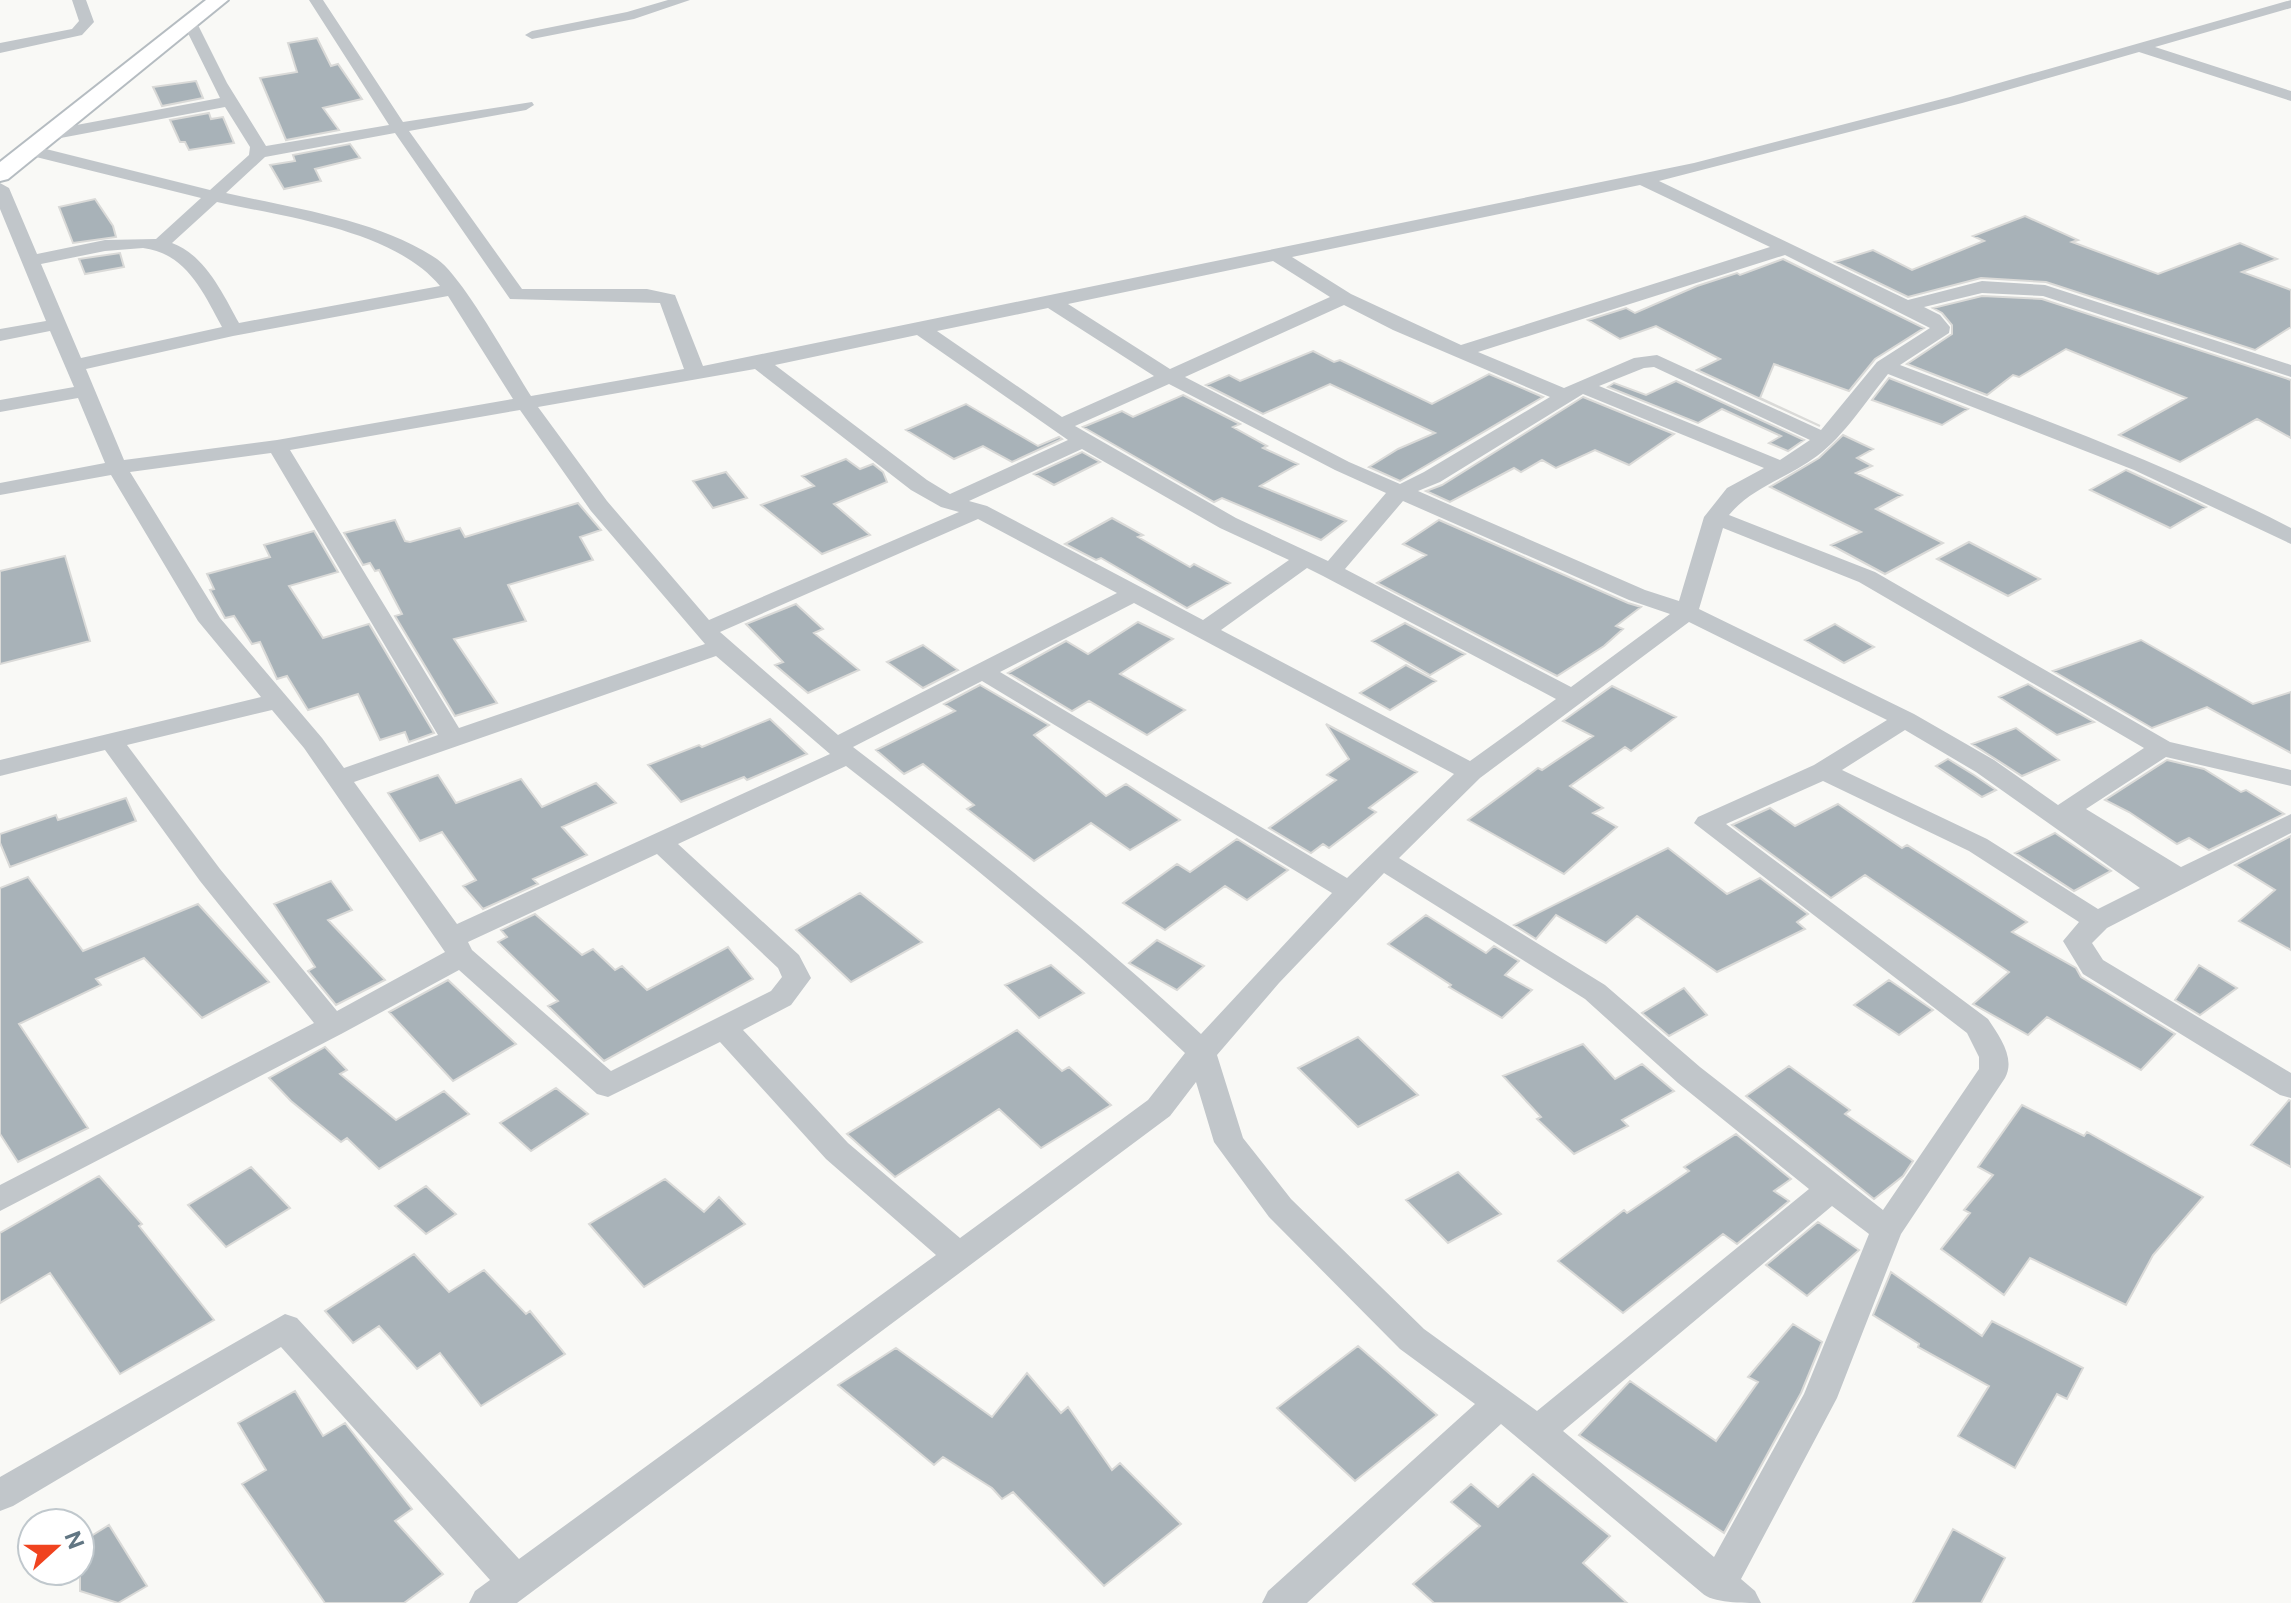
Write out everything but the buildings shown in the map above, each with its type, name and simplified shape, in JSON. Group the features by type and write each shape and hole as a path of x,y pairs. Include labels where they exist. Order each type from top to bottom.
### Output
{"main road":[{"path":"0,174 218,0"}],"street":[{"path":"0,48 77,32 87,22 79,0"},
{"path":"316,0 399,128 517,295 647,295 668,299 695,372"},
{"path":"532,35 629,16 683,0"},
{"path":"0,489 117,467 277,446 759,362 1695,168 1940,104 2291,3"},
{"path":"161,244 251,163 258,147 230,101 190,23"},
{"path":"2139,47 2268,86 2291,96"},
{"path":"50,135 230,101"},
{"path":"257,153 526,105"},
{"path":"30,150 328,221 386,241 432,264 453,289 524,401 599,506 713,638 842,750 1002,874 1126,980 1201,1051 1229,1142 1280,1208 1412,1339 1538,1431 1735,1597 1887,1230 1994,1070 1994,1057 1978,1026 1707,823 1823,771 1905,719"},
{"path":"488,1603 1159,1108 1201,1051 1381,859 1471,772 1687,612 1715,517 1735,493 1808,453 1824,439 1884,366 1939,333 1940,327 1933,319 1642,179"},
{"path":"0,188 33,260 117,467 210,621 313,743 456,947 608,1086 781,998 797,978 789,962 660,842"},
{"path":"33,260 96,248 161,244 177,252 208,284 233,330"},
{"path":"1459,352 1787,248"},
{"path":"1278,256 1344,298 1459,352 1782,468"},
{"path":"1906,306 1982,287 2045,291 2291,371"},
{"path":"75,365 233,330 453,289"},
{"path":"1061,425 1344,298"},
{"path":"1052,302 1168,376 1342,466 1637,595 1687,612 1905,719 2171,884"},
{"path":"0,335 59,324"},
{"path":"921,329 1083,441 1228,523 1331,571 1573,698"},
{"path":"1331,571 1399,492 1432,477 1574,391 1641,362 1657,361 1824,439"},
{"path":"759,362 919,485 949,502 979,511 1471,772"},
{"path":"1884,366 2100,448 2241,510 2291,537"},
{"path":"0,406 86,391"},
{"path":"949,502 1083,441"},
{"path":"277,446 453,738"},
{"path":"339,779 713,638 979,511"},
{"path":"1715,517 1867,577 2162,748 2291,778"},
{"path":"1205,630 1305,559"},
{"path":"0,1199 333,1026 456,947 842,750 982,671 1135,593"},
{"path":"982,671 1351,892"},
{"path":"0,768 277,701"},
{"path":"111,741 210,875 333,1026"},
{"path":"2162,748 2070,807 2171,884"},
{"path":"1823,771 1978,845 2097,921"},
{"path":"2291,822 2097,921 2077,941 2093,967 2291,1087"},
{"path":"1381,859 1595,992 1689,1075 1887,1230"},
{"path":"723,1026 837,1151 959,1256"},
{"path":"1538,1431 1831,1189"},
{"path":"0,1495 285,1328 516,1582"},
{"path":"1281,1603 1499,1404"}]}
